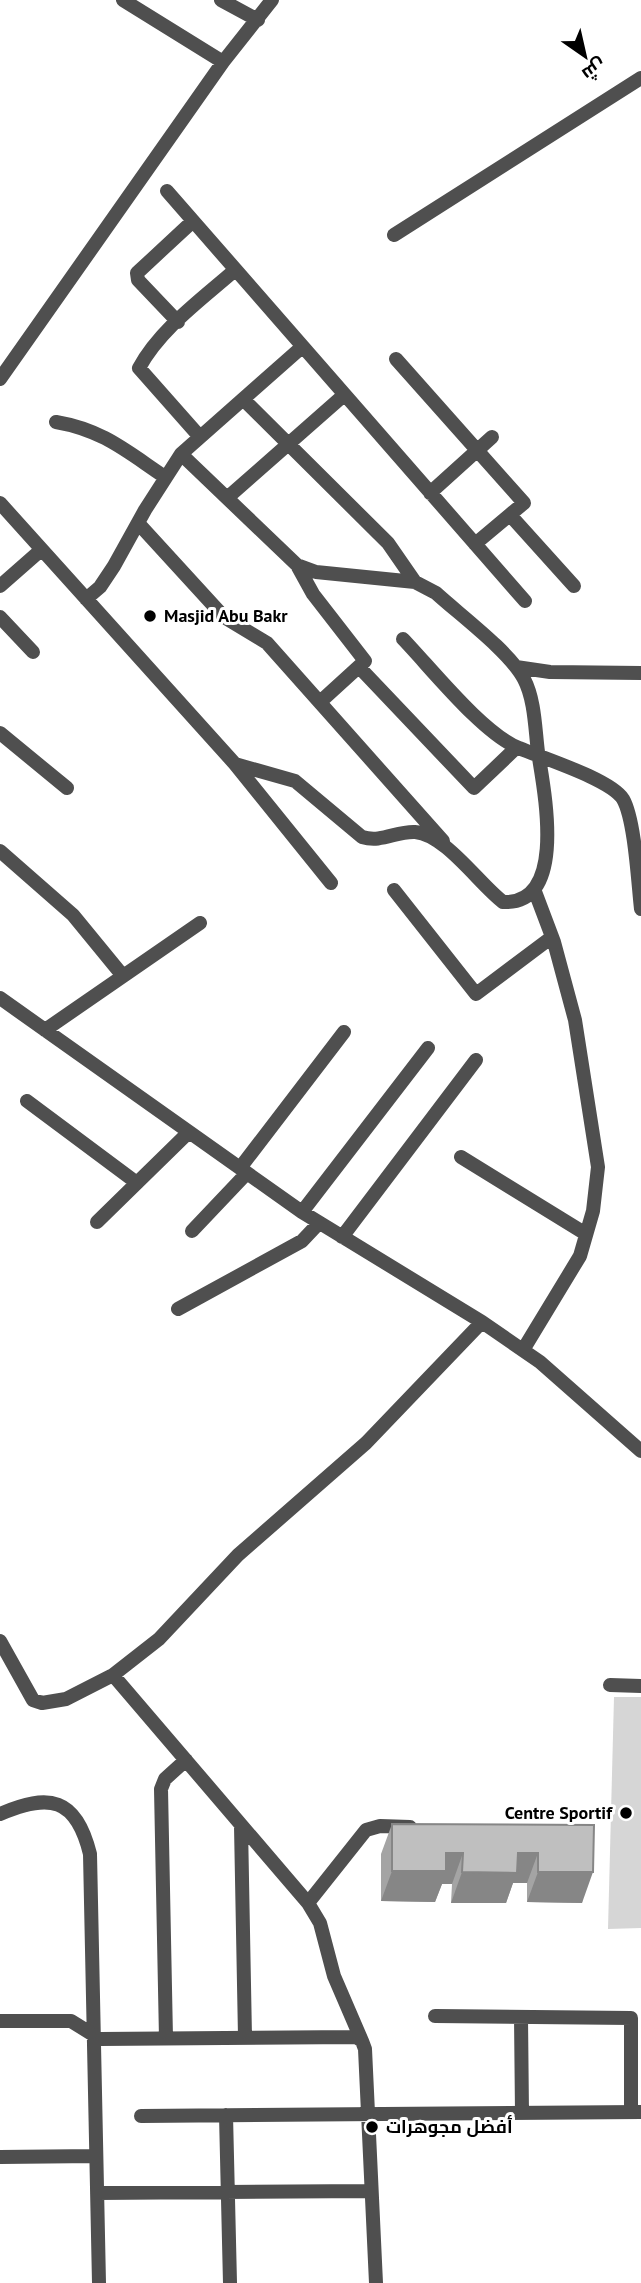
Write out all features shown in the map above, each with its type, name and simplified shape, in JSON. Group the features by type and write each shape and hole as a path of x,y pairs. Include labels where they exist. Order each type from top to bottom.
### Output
{"street":[{"path":"123,0 223,62"},
{"path":"221,0 258,20"},
{"path":"0,379 223,62 272,0"},
{"path":"394,235 641,78"},
{"path":"167,191 525,601"},
{"path":"178,322 138,281 137,273 193,221"},
{"path":"200,437 139,368 146,355 178,322 235,270"},
{"path":"86,600 100,587 181,454 302,347"},
{"path":"396,359 524,503 475,544"},
{"path":"227,498 344,395"},
{"path":"243,399 388,543 415,582"},
{"path":"56,422 86,427 105,436 165,477"},
{"path":"430,493 492,436"},
{"path":"181,454 297,565 313,594 365,661 320,702"},
{"path":"0,503 235,764 331,883"},
{"path":"510,515 574,586"},
{"path":"138,523 224,617 267,643 452,853 503,902 516,903 528,897 545,866 549,827 530,696 516,667 436,593 415,582 316,572 297,565"},
{"path":"0,586 41,550"},
{"path":"0,617 33,652"},
{"path":"403,639 482,722 516,748 539,754 610,788 622,798 629,813 641,909"},
{"path":"359,667 474,788 516,748"},
{"path":"516,667 550,672 641,673"},
{"path":"0,733 67,788"},
{"path":"235,764 295,780 362,837 376,841 415,832 430,836 452,853"},
{"path":"0,851 74,915 123,976"},
{"path":"523,1350 580,1256 598,1167 575,1020 552,937 534,889"},
{"path":"394,890 476,994 552,937"},
{"path":"45,1030 200,923"},
{"path":"0,998 302,1212 482,1321 604,1415 641,1451"},
{"path":"192,1231 243,1170 344,1031"},
{"path":"302,1212 428,1048"},
{"path":"342,1237 477,1060"},
{"path":"27,1101 137,1183"},
{"path":"97,1223 189,1132"},
{"path":"461,1157 586,1234"},
{"path":"178,1309 302,1241 319,1223"},
{"path":"0,1641 33,1700 42,1703 66,1699 113,1675 169,1630 238,1555 366,1443 482,1321"},
{"path":"113,1675 308,1903 320,1923 334,1976 365,2049 376,2283"},
{"path":"610,1685 641,1686"},
{"path":"166,2038 161,1789 166,1779 186,1760"},
{"path":"0,1814 27,1803 46,1800 66,1809 84,1829 90,1854 99,2283"},
{"path":"242,1826 245,2038"},
{"path":"308,1903 366,1830 380,1826 429,1827"},
{"path":"141,2116 636,2112 631,2018 435,2016"},
{"path":"521,2017 522,2113"},
{"path":"0,2021 71,2021 100,2039 356,2037 362,2040"},
{"path":"226,2115 230,2283"},
{"path":"0,2157 96,2156"},
{"path":"97,2193 370,2191"}],"shaded area":[{"name":"Centre Sportif","path":"614,1697 641,1697 641,1928 608,1929"}],"building":[{"path":"392,1824 594,1825 593,1872 538,1872 538,1853 518,1853 517,1873 462,1872 463,1853 446,1853 446,1871 392,1871"}],"place":[{"name":"Masjid Abu Bakr","path":"150,616"},
{"name":"Centre Sportif","path":"626,1813"},
{"name":"أفضل مجوهرات","path":"372,2127"}]}
